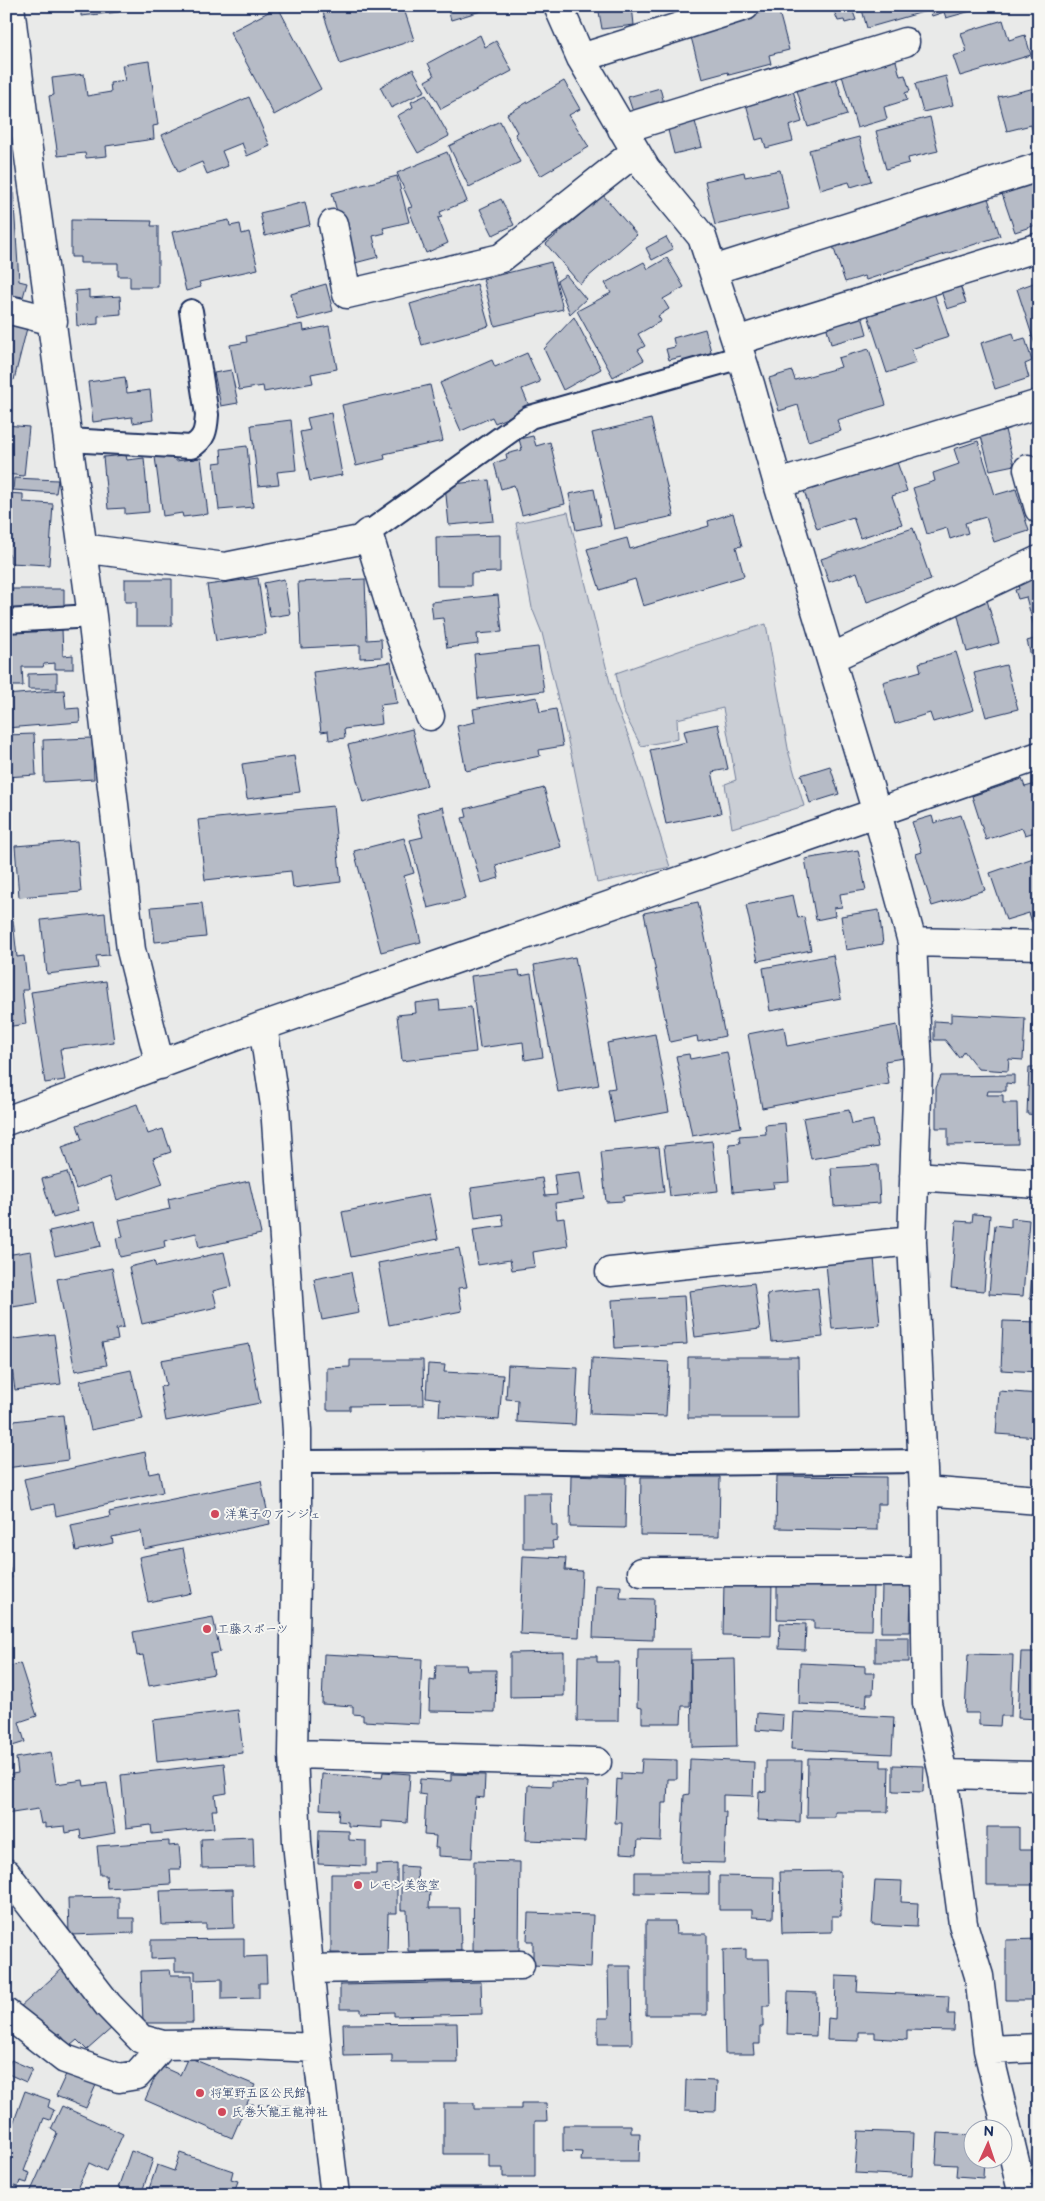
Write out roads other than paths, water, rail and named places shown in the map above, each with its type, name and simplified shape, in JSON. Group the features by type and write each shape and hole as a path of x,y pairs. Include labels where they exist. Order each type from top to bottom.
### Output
{"street":[{"path":"10,6 24,122 92,616 131,950 160,1065"},
{"path":"558,6 581,58 646,169 702,237 738,349 831,658 877,813 912,942 918,1067 912,1241 923,1461 928,1703 943,1774 963,1924 979,1976 988,2050 1023,2195"},
{"path":"581,58 744,6"},
{"path":"333,224 347,294 501,258 629,140 905,42"},
{"path":"713,270 1039,167"},
{"path":"738,349 1036,248"},
{"path":"6,309 52,321"},
{"path":"778,484 1039,404"},
{"path":"1028,468 1039,509"},
{"path":"82,548 225,567 360,540 368,533 396,625 430,716"},
{"path":"831,658 1039,560"},
{"path":"6,1121 263,1026 1039,756"},
{"path":"912,942 1039,945"},
{"path":"263,1026 275,1106 297,1431 292,1754 309,1969 335,2195"},
{"path":"914,1176 1039,1184"},
{"path":"610,1272 912,1241"},
{"path":"924,1491 1039,1500"},
{"path":"642,1572 925,1572"},
{"path":"292,1754 597,1762"},
{"path":"943,1774 1039,1776"},
{"path":"6,1873 108,2004 141,2039 163,2045 226,2044 317,2048"},
{"path":"309,1969 520,1965"},
{"path":"6,2013 65,2059 119,2078 137,2075 163,2045"},
{"path":"988,2050 1039,2048"}],"lane":[{"path":"68,440 191,447 200,441 206,431 207,414 191,311"},
{"path":"368,533 530,417 738,349"},
{"path":"6,621 92,616"},
{"path":"297,1462 496,1460 682,1464 923,1461"}],"place":[{"name":"洋菓子のアンジェ","path":"215,1514"},
{"name":"工藤スポーツ","path":"207,1629"},
{"name":"レモン美容室","path":"358,1885"},
{"name":"将軍野五区公民館","path":"200,2093"},
{"name":"氏巻大龍王龍神社","path":"222,2112"}]}
